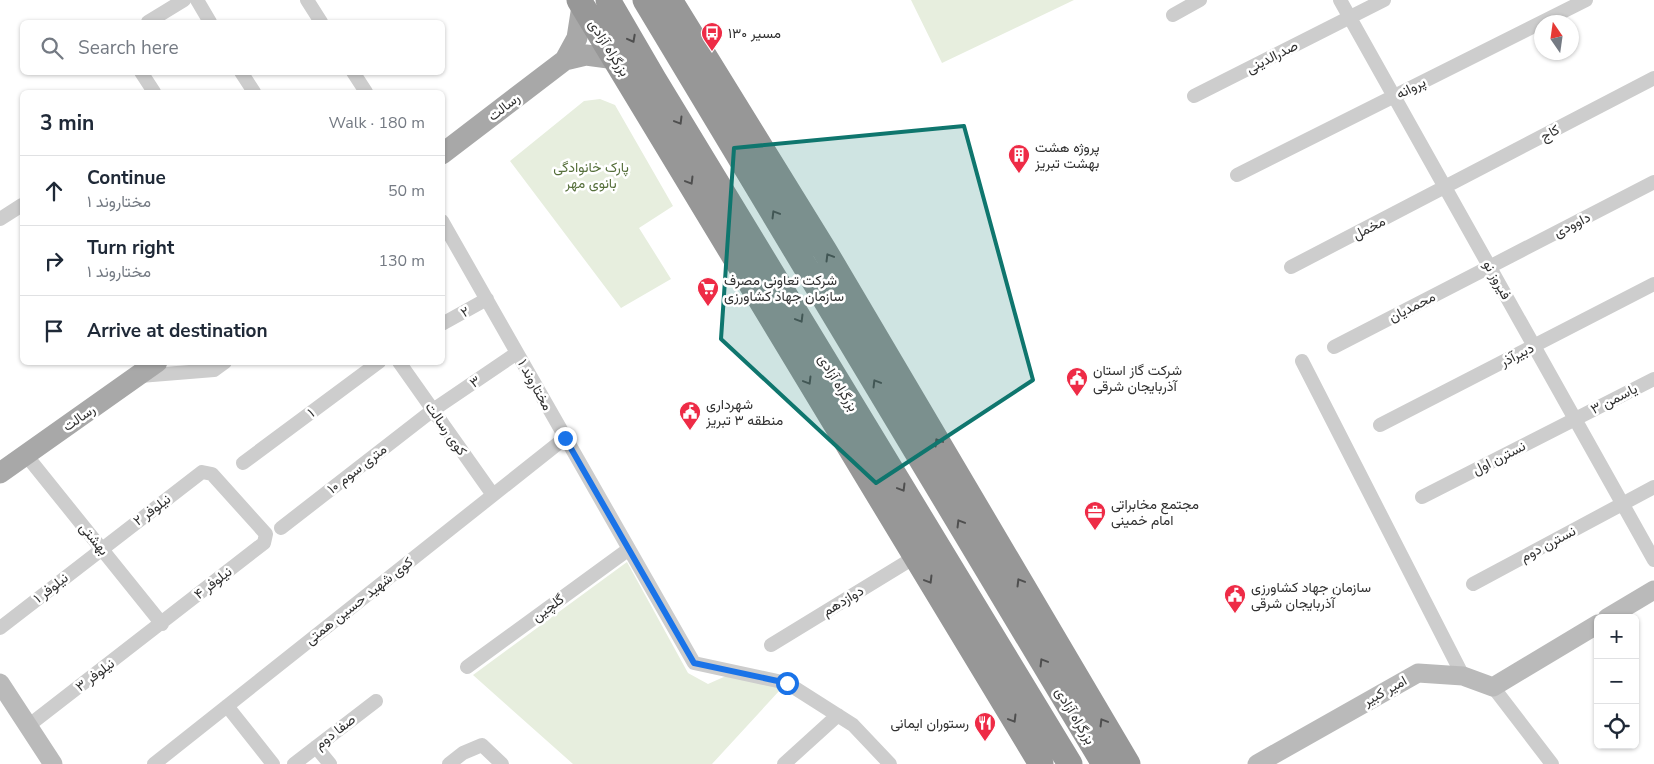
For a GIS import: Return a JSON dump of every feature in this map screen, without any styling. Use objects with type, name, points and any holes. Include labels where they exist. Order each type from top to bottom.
[{"type":"highway","name":"بزرگراه آزادی","points":[[608,0],[659,88],[1070,764]]},
{"type":"highway","name":"بزرگراه آزادی","points":[[645,0],[1104,764]]},
{"type":"highway","name":"بزرگراه آزادی","points":[[580,3],[616,59],[1041,764]]},
{"type":"highway","name":"بزرگراه آزادی","points":[[675,4],[825,251],[1128,764]]},
{"type":"main road","points":[[565,60],[577,38],[580,3]]},
{"type":"main road","points":[[565,60],[586,55],[616,59]]},
{"type":"main road","name":"رسالت","points":[[445,152],[565,60]]},
{"type":"main road","name":"رسالت","points":[[2,468],[26,455],[153,365]]},
{"type":"main road","points":[[1614,614],[1654,590]]},
{"type":"main road","points":[[1493,687],[1594,626]]},
{"type":"main road","name":"امیر کبیر","points":[[1257,764],[1278,758],[1418,673],[1463,676],[1493,687]]},
{"type":"main road","points":[[0,683],[53,764]]},
{"type":"street","points":[[151,20],[184,0]]},
{"type":"street","points":[[196,0],[209,20]]},
{"type":"street","points":[[307,0],[320,20]]},
{"type":"street","points":[[1173,15],[1200,0]]},
{"type":"street","name":"فیروز نو","points":[[1340,0],[1654,560]]},
{"type":"street","name":"صدرالدینی","points":[[1194,96],[1384,0]]},
{"type":"street","name":"پروانه","points":[[1237,176],[1586,0]]},
{"type":"street","points":[[143,75],[153,90]]},
{"type":"street","points":[[243,75],[253,90]]},
{"type":"street","points":[[355,75],[365,90]]},
{"type":"street","name":"کاج","points":[[1446,188],[1654,78]]},
{"type":"street","name":"داوودی","points":[[1490,267],[1654,182]]},
{"type":"street","name":"مخمل","points":[[1291,267],[1446,188]]},
{"type":"street","points":[[0,218],[20,206]]},
{"type":"street","name":"مختاروند ۱","points":[[445,226],[694,663],[787,683],[853,724],[890,764]]},
{"type":"street","name":"محمدیان","points":[[1334,347],[1490,267]]},
{"type":"street","name":"دبیرآذر","points":[[1380,425],[1654,284]]},
{"type":"street","name":"۲","points":[[445,322],[487,299]]},
{"type":"street","name":"۳","points":[[433,410],[517,353]]},
{"type":"street","points":[[1302,361],[1463,676]]},
{"type":"street","points":[[139,376],[214,370],[221,365]]},
{"type":"street","name":"۱","points":[[243,463],[375,365]]},
{"type":"street","name":"کوی رسالت","points":[[401,365],[493,495]]},
{"type":"street","name":"یاسمن ۳","points":[[1575,419],[1654,379]]},
{"type":"street","name":"۱۰ متری سوم","points":[[281,528],[433,410]]},
{"type":"street","name":"نسترن اول","points":[[1422,497],[1575,419]]},
{"type":"street","name":"کوی شهید حسین همتی","points":[[154,764],[565,438]]},
{"type":"street","name":"بهشتی","points":[[26,455],[162,624]]},
{"type":"street","name":"نیلوفر ۲","points":[[102,548],[202,472],[212,474],[266,534],[264,543]]},
{"type":"street","name":"نسترن دوم","points":[[1473,584],[1654,487]]},
{"type":"street","name":"نیلوفر ۴","points":[[162,624],[264,543]]},
{"type":"street","name":"نیلوفر ۱","points":[[0,628],[102,548]]},
{"type":"street","name":"گلچین","points":[[467,667],[629,549]]},
{"type":"street","name":"دوازدهم","points":[[771,645],[915,557]]},
{"type":"street","name":"نیلوفر ۳","points":[[28,726],[162,624]]},
{"type":"street","points":[[1493,687],[1552,764]]},
{"type":"street","name":"صفا دوم","points":[[294,764],[376,701]]},
{"type":"street","points":[[227,706],[273,764]]},
{"type":"street","points":[[784,764],[838,715]]},
{"type":"street","points":[[449,764],[463,753],[482,745],[502,764]]},
{"type":"street","points":[[316,747],[330,764]]},
{"type":"highlighted area","points":[[964,126],[1033,380],[876,483],[721,339],[734,148]]},
{"type":"green space","points":[[911,0],[1074,0],[942,63]]},
{"type":"green space","name":"پارک خانوادگی بانوی مهر","points":[[600,99],[615,105],[673,206],[639,228],[671,279],[621,308],[510,161],[584,101]]},
{"type":"green space","points":[[627,562],[688,673],[708,684],[744,668],[780,690],[712,764],[573,764],[473,675]]},
{"type":"place","name":"مسیر ۱۳۰","points":[[712,52]]},
{"type":"place","name":"پروژه هشت بهشت تبریز","points":[[1019,174]]},
{"type":"place","name":"شرکت تعاونی مصرف سازمان جهاد کشاورزی","points":[[708,307]]},
{"type":"place","name":"شرکت گاز استان آذربایجان شرقی","points":[[1077,397]]},
{"type":"place","name":"شهرداری منطقه ۳ تبریز","points":[[690,431]]},
{"type":"place","name":"مجتمع مخابراتی امام خمینی","points":[[1095,531]]},
{"type":"place","name":"سازمان جهاد کشاورزی آذربایجان شرقی","points":[[1235,614]]},
{"type":"place","name":"رستوران ایمانی","points":[[985,742]]},
{"type":"route","points":[[565,438],[694,663],[787,683]]}]
